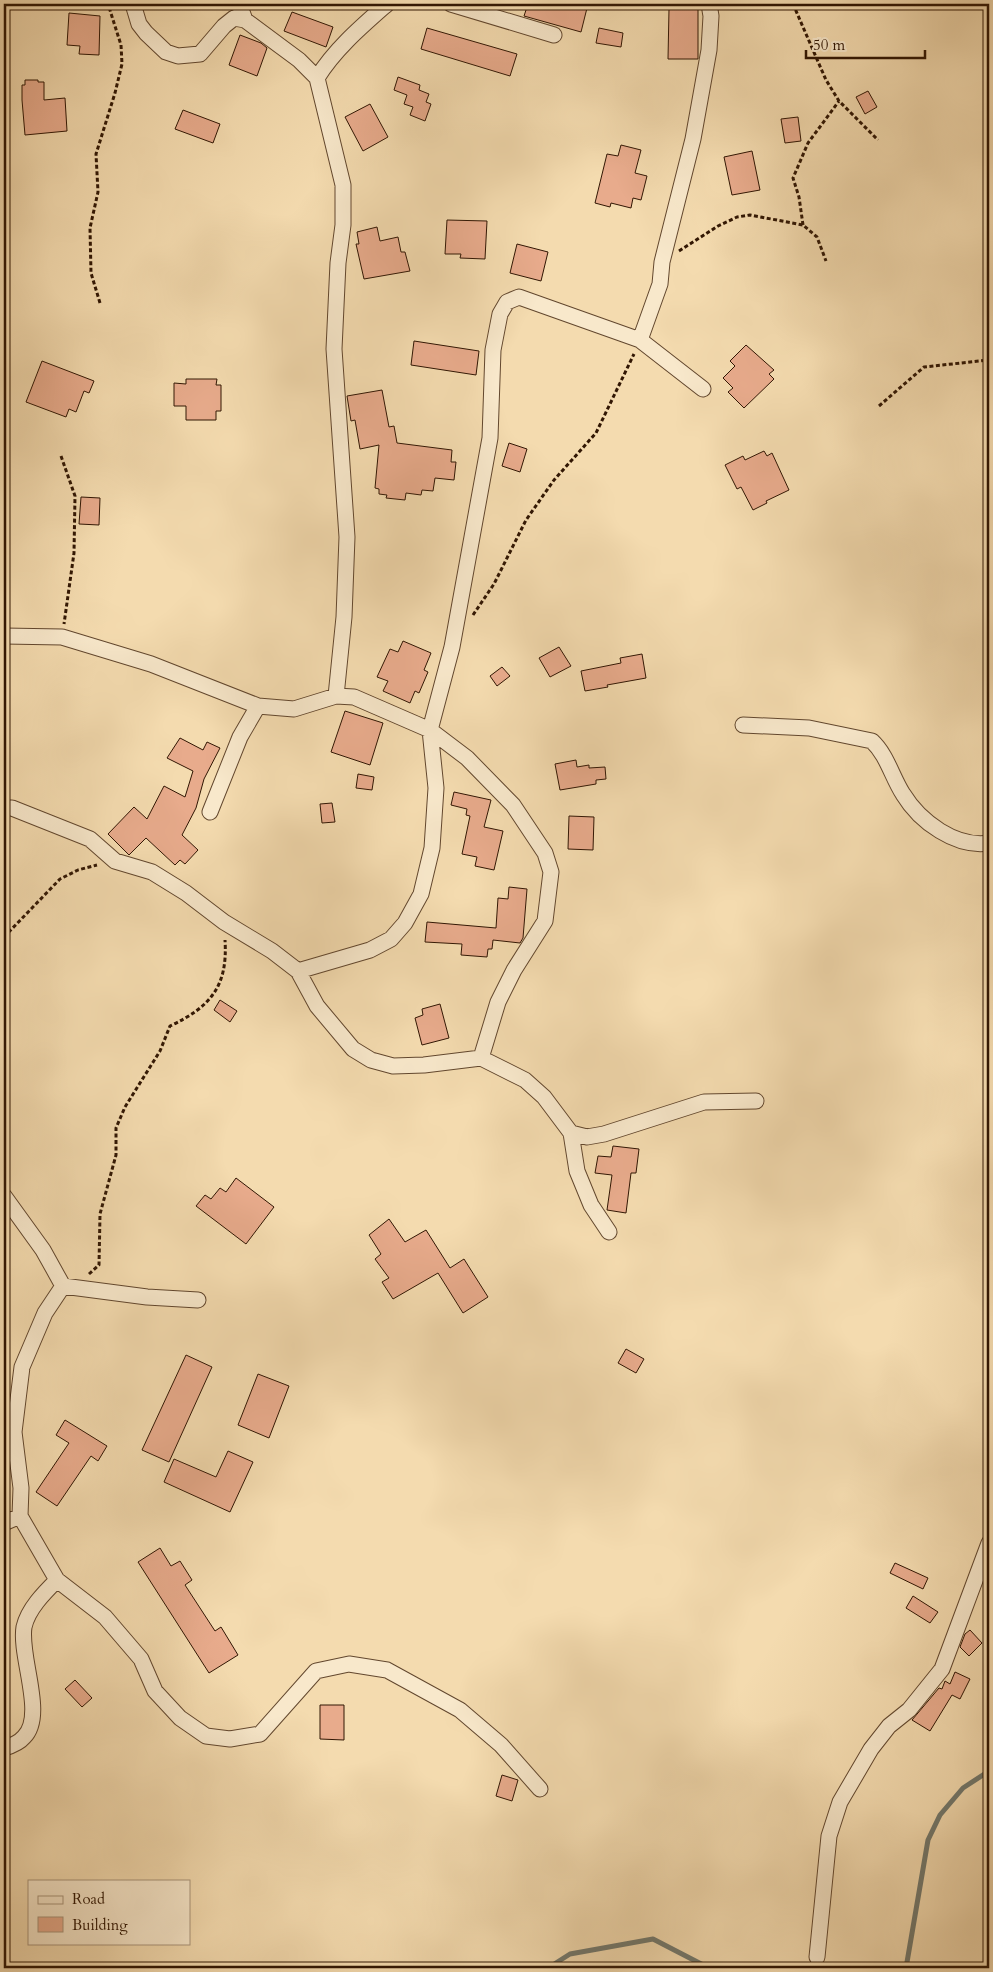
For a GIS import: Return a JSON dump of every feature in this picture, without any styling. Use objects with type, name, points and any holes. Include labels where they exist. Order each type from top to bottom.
[{"type":"street","points":[[133,4],[139,24],[166,52],[178,56],[200,54],[224,26],[234,18],[245,20],[299,60],[317,78],[343,185],[344,225],[338,263],[334,349],[347,537],[344,617],[336,696]]},
{"type":"street","points":[[239,4],[245,20]]},
{"type":"street","points":[[317,78],[326,64],[356,31],[388,4]]},
{"type":"street","points":[[452,4],[554,35]]},
{"type":"street","points":[[640,340],[660,284],[662,262],[693,139],[709,50],[711,16],[709,4]]},
{"type":"street","points":[[298,971],[370,950],[391,939],[405,923],[421,894],[432,848],[436,788],[430,730],[452,647],[490,438],[492,350],[500,314],[507,302],[519,298],[640,340],[703,389]]},
{"type":"street","points":[[4,636],[62,637],[151,664],[258,706],[294,709],[336,696],[354,697],[430,730],[468,758],[513,805],[545,853],[551,872],[545,920],[514,970],[498,1002],[481,1058]]},
{"type":"street","points":[[210,812],[240,737],[258,706]]},
{"type":"street","points":[[743,725],[809,728],[872,741],[879,747],[904,795],[918,812],[943,834],[976,845],[989,843]]},
{"type":"street","points":[[4,808],[12,808],[90,839],[115,861],[152,872],[186,893],[224,922],[272,951],[298,971],[317,1006],[354,1049],[371,1060],[393,1066],[424,1065],[481,1058],[525,1080],[544,1098],[571,1133],[577,1171],[591,1205],[609,1232]]},
{"type":"street","points":[[571,1133],[587,1137],[604,1134],[704,1102],[756,1101]]},
{"type":"street","points":[[4,1196],[43,1250],[63,1286]]},
{"type":"street","points":[[63,1286],[147,1297],[198,1300]]},
{"type":"street","points":[[63,1286],[45,1314],[22,1367],[14,1432],[21,1488],[20,1516],[57,1580],[105,1617],[141,1659],[155,1691],[180,1718],[206,1736],[230,1739],[260,1734],[316,1671],[349,1664],[387,1670],[460,1710],[501,1745],[540,1789]]},
{"type":"street","points":[[4,1523],[20,1516]]},
{"type":"street","points":[[817,1957],[829,1836],[840,1802],[872,1749],[889,1726],[909,1710],[942,1669],[989,1543]]},
{"type":"street","points":[[4,1748],[24,1739],[30,1730],[33,1704],[23,1642],[25,1626],[39,1598],[57,1580]]},
{"type":"path","points":[[100,302],[91,273],[90,228],[98,192],[96,154],[122,64],[121,45],[108,4]]},
{"type":"path","points":[[793,4],[826,80],[839,101],[878,140]]},
{"type":"path","points":[[803,226],[799,197],[793,178],[808,143],[839,101]]},
{"type":"path","points":[[662,262],[718,226],[736,217],[750,215],[803,226],[817,237],[826,261]]},
{"type":"path","points":[[473,616],[494,584],[526,520],[554,480],[596,433],[640,340]]},
{"type":"path","points":[[879,406],[924,366],[989,360]]},
{"type":"path","points":[[62,456],[76,496],[74,552],[62,637]]},
{"type":"path","points":[[4,936],[60,879],[78,870],[115,861]]},
{"type":"path","points":[[63,1286],[85,1277],[99,1265],[100,1214],[116,1155],[116,1128],[125,1107],[160,1052],[170,1026],[190,1016],[214,996],[221,980],[226,951],[224,922]]},
{"type":"building","points":[[528,4],[588,4],[581,32],[524,16]]},
{"type":"building","points":[[669,9],[698,9],[698,59],[668,59]]},
{"type":"building","points":[[292,12],[333,27],[326,47],[284,31]]},
{"type":"building","points":[[69,13],[100,16],[99,55],[79,54],[80,46],[67,45]]},
{"type":"building","points":[[427,28],[517,54],[510,76],[421,49]]},
{"type":"building","points":[[599,28],[623,33],[621,47],[596,43]]},
{"type":"building","points":[[240,35],[261,43],[267,48],[257,76],[229,65]]},
{"type":"building","points":[[398,77],[420,85],[419,90],[429,94],[426,102],[431,104],[425,121],[410,115],[413,107],[404,104],[407,95],[394,90]]},
{"type":"building","points":[[25,80],[44,82],[44,100],[65,98],[67,131],[25,135],[22,85],[25,85]]},
{"type":"building","points":[[868,91],[877,107],[865,114],[856,97]]},
{"type":"building","points":[[370,104],[388,137],[363,151],[345,117]]},
{"type":"building","points":[[183,110],[220,124],[213,143],[175,129]]},
{"type":"building","points":[[798,117],[801,141],[785,143],[781,119]]},
{"type":"building","points":[[621,145],[641,150],[635,173],[647,176],[641,200],[633,198],[631,208],[611,203],[610,207],[595,203],[607,154],[618,156]]},
{"type":"building","points":[[752,151],[760,190],[732,195],[724,157]]},
{"type":"building","points":[[447,220],[487,221],[485,259],[460,258],[461,254],[445,254]]},
{"type":"building","points":[[377,227],[380,241],[398,237],[401,252],[405,252],[410,271],[364,279],[356,244],[359,244],[357,232]]},
{"type":"building","points":[[517,244],[548,252],[541,281],[510,273]]},
{"type":"building","points":[[414,341],[479,351],[476,375],[411,365]]},
{"type":"building","points":[[746,345],[774,370],[769,374],[774,379],[744,408],[728,392],[733,388],[723,378],[735,366],[730,361]]},
{"type":"building","points":[[42,361],[94,381],[89,393],[84,391],[76,412],[69,409],[66,417],[26,402]]},
{"type":"building","points":[[186,379],[217,379],[216,385],[221,385],[221,411],[216,411],[216,420],[186,420],[186,406],[174,406],[174,383],[186,384]]},
{"type":"building","points":[[382,390],[389,427],[394,426],[397,443],[452,450],[451,462],[456,462],[454,480],[435,478],[433,491],[422,490],[421,495],[406,493],[405,500],[386,498],[387,495],[379,494],[379,489],[375,488],[379,445],[360,449],[355,420],[351,421],[347,396]]},
{"type":"building","points":[[509,443],[527,449],[520,472],[502,466]]},
{"type":"building","points":[[764,451],[767,456],[772,453],[789,490],[766,501],[767,503],[753,510],[741,487],[737,489],[725,465],[743,456],[745,460]]},
{"type":"building","points":[[81,497],[100,498],[99,525],[79,524]]},
{"type":"building","points":[[403,641],[431,653],[424,670],[428,672],[419,693],[415,691],[410,703],[383,691],[388,681],[377,677],[390,649],[398,652]]},
{"type":"building","points":[[559,647],[571,666],[550,677],[539,658]]},
{"type":"building","points":[[642,654],[646,678],[585,691],[581,671],[621,663],[620,658]]},
{"type":"building","points":[[502,667],[510,676],[497,686],[490,676]]},
{"type":"building","points":[[345,711],[383,723],[370,765],[331,752]]},
{"type":"building","points":[[180,738],[203,750],[207,742],[220,748],[204,779],[196,808],[182,835],[198,850],[185,864],[180,860],[175,865],[146,838],[129,855],[108,834],[134,807],[147,819],[164,786],[185,797],[193,771],[167,758]]},
{"type":"building","points":[[576,760],[577,767],[589,765],[589,768],[605,767],[606,779],[596,780],[596,784],[560,790],[555,764]]},
{"type":"building","points":[[358,774],[374,777],[372,790],[356,788]]},
{"type":"building","points":[[454,792],[491,800],[484,827],[503,831],[494,870],[475,866],[477,857],[462,854],[470,816],[466,815],[467,809],[451,805]]},
{"type":"building","points":[[332,803],[335,822],[322,823],[320,804]]},
{"type":"building","points":[[569,816],[594,817],[593,850],[568,849]]},
{"type":"building","points":[[509,887],[527,889],[523,938],[520,943],[493,940],[492,949],[488,949],[487,957],[461,955],[462,944],[425,942],[427,922],[496,928],[498,898],[508,899]]},
{"type":"building","points":[[220,1000],[237,1011],[230,1022],[214,1010]]},
{"type":"building","points":[[440,1004],[449,1038],[422,1045],[415,1018],[423,1015],[422,1009]]},
{"type":"building","points":[[613,1146],[639,1149],[636,1173],[631,1173],[626,1213],[607,1210],[612,1175],[595,1173],[598,1156],[611,1157]]},
{"type":"building","points":[[236,1178],[274,1207],[246,1244],[196,1206],[205,1195],[211,1199],[220,1188],[226,1192]]},
{"type":"building","points":[[389,1219],[405,1242],[426,1230],[450,1268],[464,1259],[488,1297],[463,1313],[438,1273],[393,1299],[382,1282],[389,1278],[375,1259],[381,1254],[369,1235]]},
{"type":"building","points":[[626,1349],[644,1359],[636,1373],[618,1363]]},
{"type":"building","points":[[186,1355],[212,1367],[169,1462],[142,1450]]},
{"type":"building","points":[[258,1374],[289,1386],[269,1438],[238,1425]]},
{"type":"building","points":[[65,1420],[107,1446],[98,1461],[91,1456],[57,1506],[36,1492],[69,1443],[56,1435]]},
{"type":"building","points":[[228,1451],[253,1462],[230,1512],[164,1482],[174,1459],[216,1477]]},
{"type":"building","points":[[160,1548],[171,1566],[180,1561],[192,1580],[185,1585],[215,1631],[221,1627],[238,1655],[209,1673],[138,1562]]},
{"type":"building","points":[[895,1563],[928,1578],[923,1589],[890,1573]]},
{"type":"building","points":[[913,1596],[938,1612],[930,1623],[906,1608]]},
{"type":"building","points":[[970,1630],[982,1643],[969,1656],[960,1647],[965,1634]]},
{"type":"building","points":[[955,1672],[970,1679],[960,1699],[952,1695],[930,1731],[912,1720],[939,1688],[942,1689],[945,1681],[950,1684]]},
{"type":"building","points":[[75,1680],[92,1698],[82,1707],[65,1689]]},
{"type":"building","points":[[320,1705],[344,1705],[344,1740],[320,1739]]},
{"type":"building","points":[[502,1775],[518,1780],[512,1801],[496,1796]]},
{"type":"waterway","points":[[906,1968],[928,1840],[940,1815],[963,1788],[989,1771]]},
{"type":"waterway","points":[[548,1968],[570,1954],[653,1939],[709,1968]]}]
